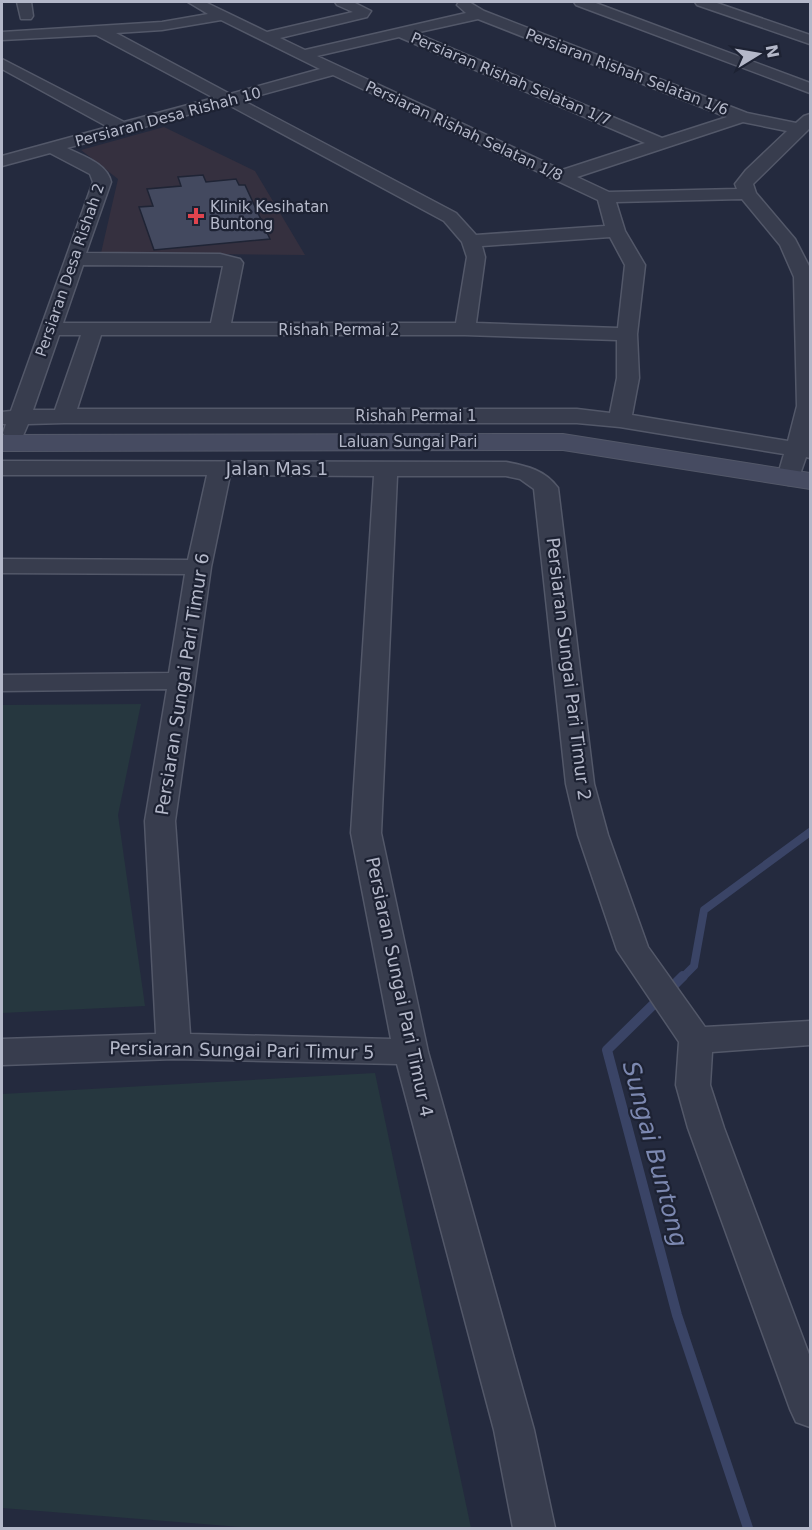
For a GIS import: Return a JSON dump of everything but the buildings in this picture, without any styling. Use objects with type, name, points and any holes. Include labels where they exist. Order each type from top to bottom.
[{"type":"main road","name":"Laluan Sungai Pari","points":[[6,443],[563,442],[800,479]]},
{"type":"street","name":"Persiaran Rishah Selatan 1/8","points":[[195,2],[264,37],[606,197],[747,195]]},
{"type":"street","points":[[264,37],[362,14],[364,11],[342,2]]},
{"type":"street","name":"Persiaran Rishah Selatan 1/6","points":[[461,2],[479,14],[742,117],[805,124]]},
{"type":"street","points":[[581,2],[810,88]]},
{"type":"street","points":[[702,2],[810,40]]},
{"type":"street","name":"Persiaran Rishah Selatan 1/7","points":[[400,32],[479,14]]},
{"type":"street","points":[[2,36],[185,24],[220,16]]},
{"type":"street","points":[[99,30],[450,217],[471,241],[476,257],[465,329]]},
{"type":"street","points":[[302,55],[400,32]]},
{"type":"street","name":"Persiaran Rishah Selatan 1/7","points":[[400,32],[662,144]]},
{"type":"street","points":[[2,63],[124,129]]},
{"type":"street","name":"Persiaran Desa Rishah 10","points":[[2,161],[334,70]]},
{"type":"street","points":[[561,176],[742,117]]},
{"type":"street","points":[[800,479],[808,406],[807,277],[792,247],[747,195],[744,184],[805,124]]},
{"type":"street","name":"Persiaran Desa Rishah 2","points":[[6,443],[10,418],[50,328],[102,182],[96,170],[53,148]]},
{"type":"street","points":[[606,197],[616,231],[635,265],[627,334],[628,378],[620,420]]},
{"type":"street","points":[[471,241],[616,231]]},
{"type":"street","points":[[74,259],[228,261],[233,267],[220,330]]},
{"type":"street","name":"Rishah Permai 2","points":[[50,328],[465,329],[627,334]]},
{"type":"street","points":[[64,416],[93,329]]},
{"type":"street","name":"Rishah Permai 1","points":[[10,418],[64,416],[565,416],[620,420],[804,450]]},
{"type":"street","name":"Jalan Mas 1","points":[[2,468],[506,469],[524,472],[538,478],[546,489]]},
{"type":"street","name":"Persiaran Sungai Pari Timur 6","points":[[174,1046],[160,821],[199,567],[220,468]]},
{"type":"street","name":"Persiaran Sungai Pari Timur 4","points":[[386,469],[366,833],[411,1052],[514,1430],[534,1528]]},
{"type":"street","name":"Persiaran Sungai Pari Timur 2","points":[[546,489],[580,784],[593,835],[633,950],[696,1040]]},
{"type":"street","points":[[2,566],[199,567]]},
{"type":"street","points":[[2,683],[181,681]]},
{"type":"street","points":[[810,1034],[696,1040],[693,1085],[706,1128],[810,1409]]},
{"type":"street","name":"Persiaran Sungai Pari Timur 5","points":[[2,1052],[174,1046],[411,1052]]},
{"type":"shaded area","name":"Klinik Kesihatan Buntong","points":[[164,127],[255,171],[305,255],[101,253],[118,179],[81,150]]},
{"type":"shaded area","points":[[141,704],[118,815],[145,1006],[2,1013],[2,705]]},
{"type":"shaded area","points":[[375,1073],[471,1528],[253,1528],[2,1508],[2,1094]]},
{"type":"waterway","name":"Sungai Buntong","points":[[682,978],[694,966],[704,910],[810,832]]},
{"type":"waterway","name":"Sungai Buntong","points":[[669,990],[683,976]]},
{"type":"waterway","name":"Sungai Buntong","points":[[660,998],[607,1050],[677,1315],[748,1528]]},
{"type":"place","name":"Klinik Kesihatan Buntong","points":[[196,216]]}]
